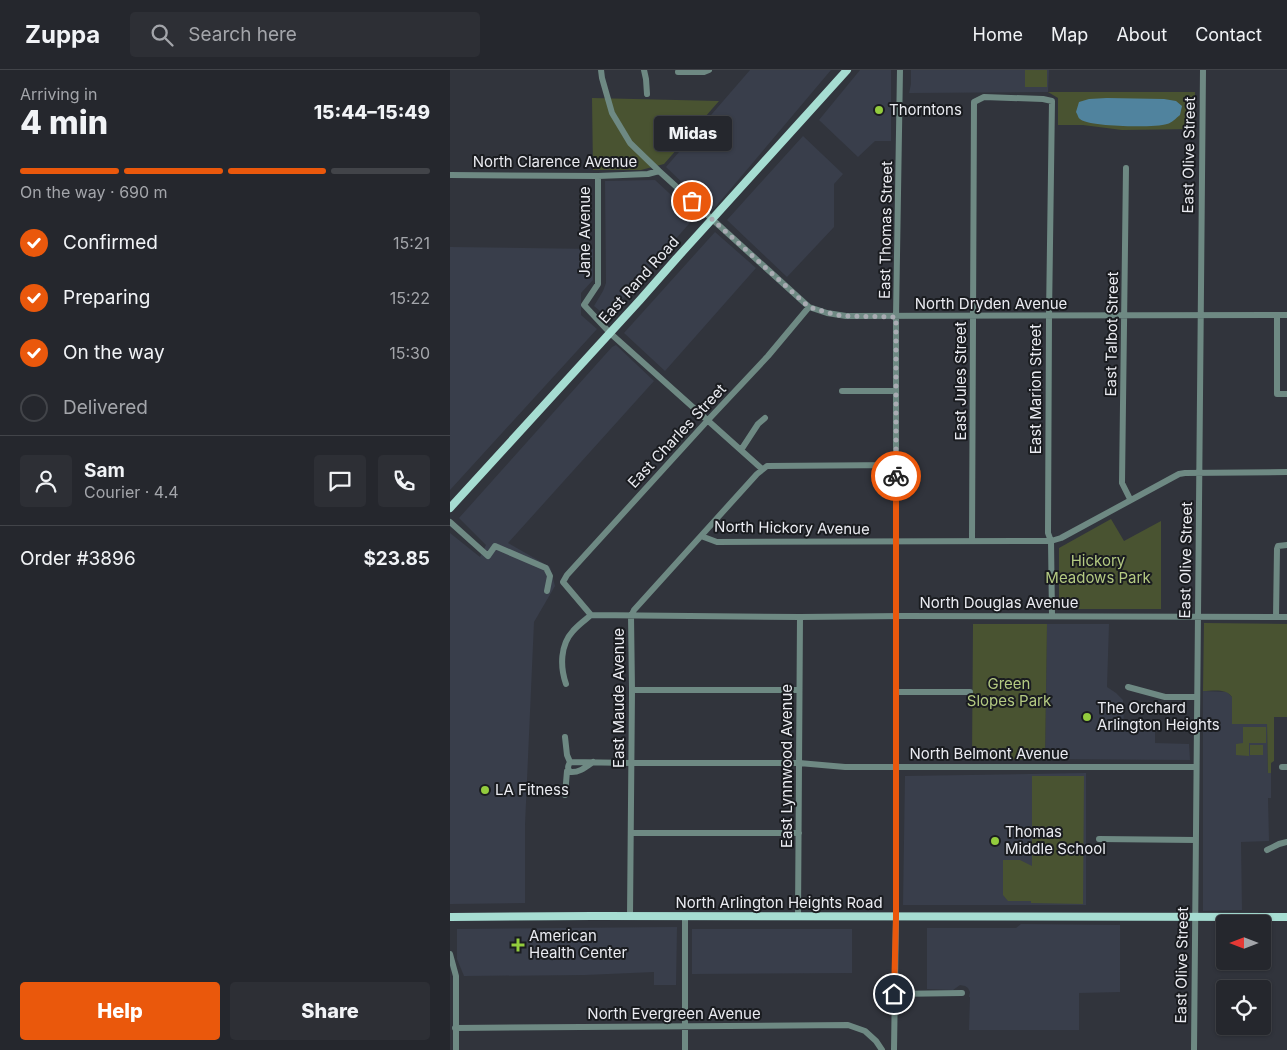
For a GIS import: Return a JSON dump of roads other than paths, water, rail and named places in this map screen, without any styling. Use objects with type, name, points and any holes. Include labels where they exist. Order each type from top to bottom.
[{"type":"main road","name":"East Rand Road","points":[[450,508],[847,70]]},
{"type":"main road","name":"North Arlington Heights Road","points":[[450,917],[1287,917]]},
{"type":"street","name":"North Dryden Avenue","points":[[601,70],[612,113],[630,143],[809,307],[836,315],[896,317],[1287,315]]},
{"type":"street","points":[[644,70],[647,94]]},
{"type":"street","points":[[678,72],[704,72],[709,70]]},
{"type":"street","name":"East Thomas Street","points":[[894,1050],[896,917],[896,317],[900,70]]},
{"type":"street","name":"East Olive Street","points":[[1194,1050],[1203,70]]},
{"type":"street","name":"East Jules Street","points":[[972,541],[974,102],[984,97],[1052,101]]},
{"type":"street","name":"East Marion Street","points":[[1052,101],[1048,533],[1051,541],[1052,616]]},
{"type":"street","name":"East Talbot Street","points":[[1126,168],[1122,483],[1130,500]]},
{"type":"street","name":"North Clarence Avenue","points":[[450,175],[598,176],[648,174],[659,171]]},
{"type":"street","name":"Jane Avenue","points":[[598,176],[598,284],[584,305],[610,333]]},
{"type":"street","name":"East Charles Street","points":[[591,615],[563,582],[567,575],[768,356],[809,307]]},
{"type":"street","points":[[1277,315],[1277,394],[1287,394]]},
{"type":"street","points":[[610,333],[762,469],[767,466],[896,465]]},
{"type":"street","points":[[842,391],[896,391]]},
{"type":"street","points":[[741,450],[758,424],[765,418]]},
{"type":"street","name":"East Maude Avenue","points":[[630,916],[632,833],[631,616],[634,610],[762,469]]},
{"type":"street","name":"North Hickory Avenue","points":[[700,536],[717,542],[1051,541],[1061,538],[1178,474],[1199,472],[1287,472]]},
{"type":"street","points":[[450,522],[488,556],[495,546],[546,568],[550,576],[547,592]]},
{"type":"street","points":[[1276,617],[1277,549],[1278,546],[1287,544]]},
{"type":"street","points":[[566,684],[562,671],[562,661],[566,639],[573,630],[591,615]]},
{"type":"street","name":"North Douglas Avenue","points":[[591,615],[1287,617]]},
{"type":"street","name":"East Lynnwood Avenue","points":[[798,916],[800,617]]},
{"type":"street","points":[[1128,687],[1165,697],[1197,697]]},
{"type":"street","points":[[632,690],[799,690]]},
{"type":"street","points":[[896,692],[970,692]]},
{"type":"street","points":[[565,737],[567,755],[570,762],[565,783],[565,795]]},
{"type":"street","name":"North Belmont Avenue","points":[[570,762],[799,763],[835,767],[1196,767]]},
{"type":"street","points":[[569,770],[570,772],[580,771],[593,762]]},
{"type":"street","points":[[632,833],[799,833]]},
{"type":"street","points":[[1099,839],[1196,840]]},
{"type":"street","points":[[1267,850],[1287,842]]},
{"type":"street","points":[[685,916],[685,1050]]},
{"type":"street","points":[[450,954],[456,976],[456,1050]]},
{"type":"street","points":[[894,994],[962,993]]},
{"type":"street","name":"North Evergreen Avenue","points":[[455,1028],[848,1026],[865,1031],[876,1041],[882,1050]]},
{"type":"water","points":[[1089,99],[1164,99],[1176,101],[1182,106],[1180,115],[1171,123],[1160,125],[1095,124],[1079,118],[1076,112],[1079,102]]},
{"type":"place","name":"Thorntons","points":[[879,110]]},
{"type":"place","name":"Midas","points":[[692,201]]},
{"type":"place","name":"The Orchard Arlington Heights","points":[[1087,717]]},
{"type":"place","name":"LA Fitness","points":[[485,790]]},
{"type":"place","name":"Thomas Middle School","points":[[995,841]]},
{"type":"place","name":"American Health Center","points":[[518,945]]},
{"type":"park label","name":"Hickory Meadows Park","points":[[1098,570]]},
{"type":"park label","name":"Green Slopes Park","points":[[1009,692]]}]
